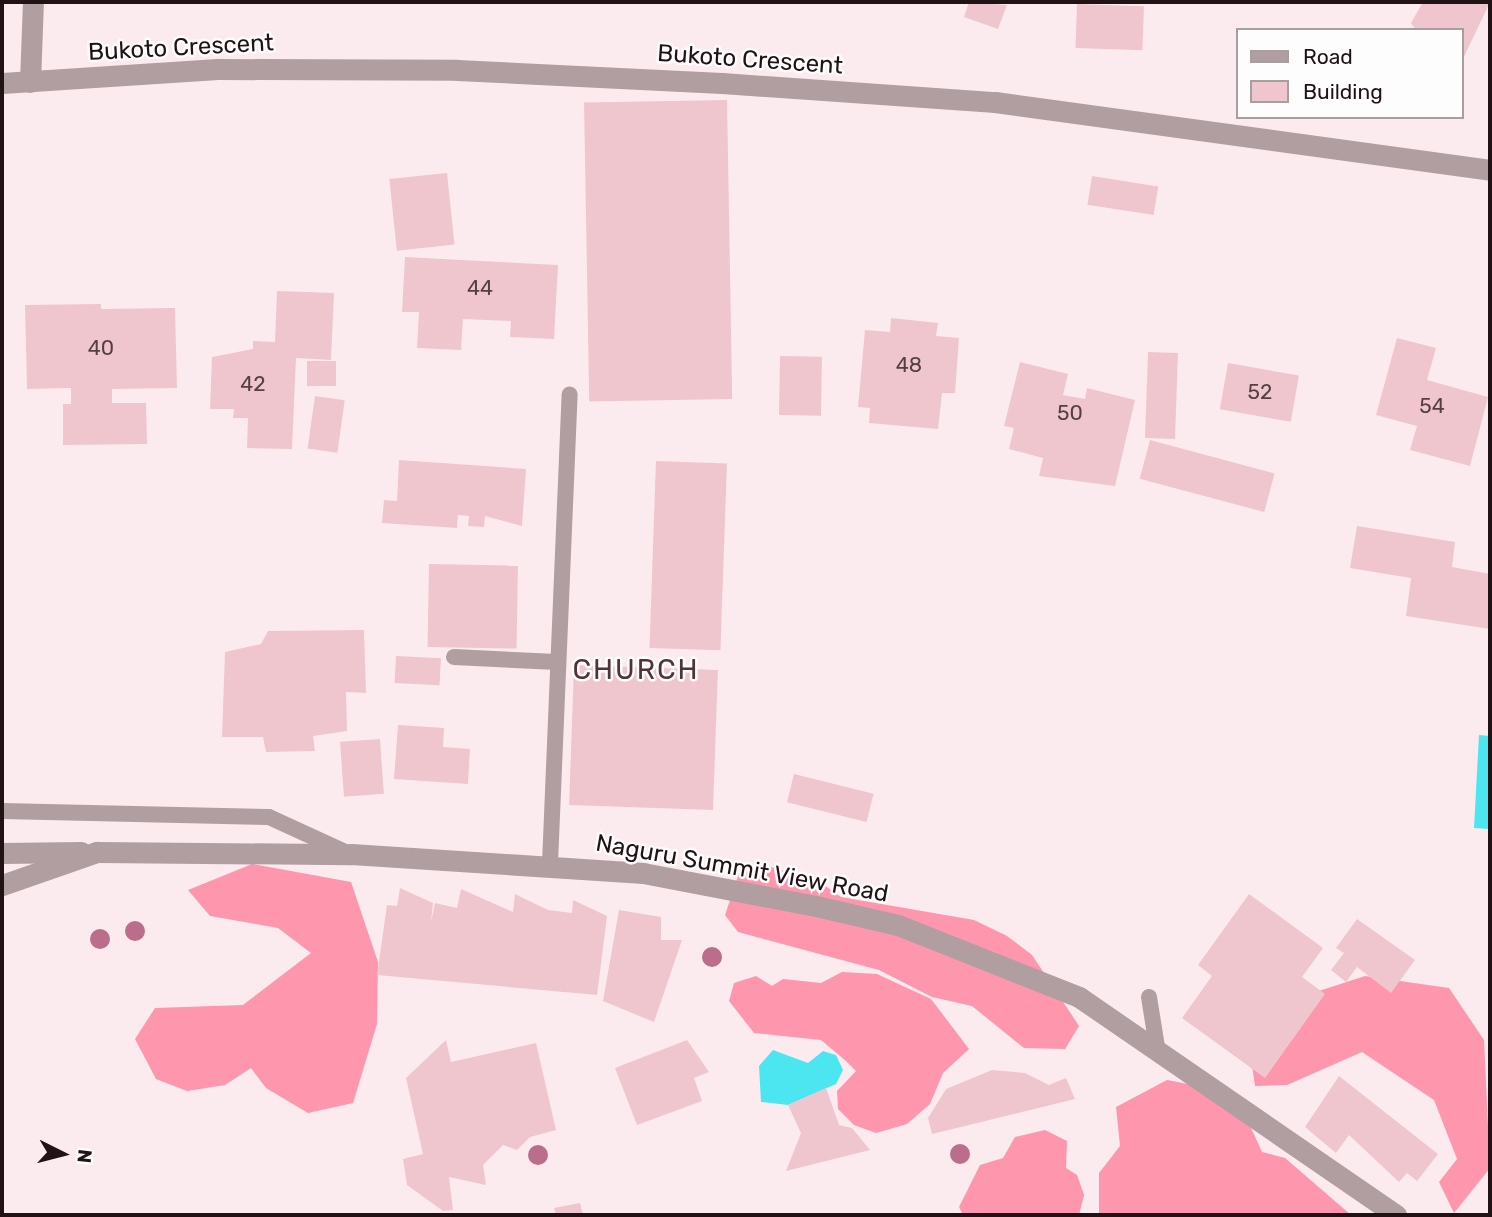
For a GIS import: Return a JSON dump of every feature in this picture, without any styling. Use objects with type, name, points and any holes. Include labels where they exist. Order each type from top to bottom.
[{"type":"street","points":[[30,82],[33,2]]},
{"type":"street","name":"Bukoto Crescent","points":[[2,83],[218,69],[457,69],[722,83],[995,102],[1490,170]]},
{"type":"street","points":[[2,853],[97,852]]},
{"type":"street","name":"Naguru Summit View Road","points":[[2,885],[97,852],[351,854],[550,863],[643,873],[898,925],[1079,997],[1396,1215]]},
{"type":"lane","points":[[550,863],[570,394]]},
{"type":"lane","points":[[454,657],[557,662]]},
{"type":"lane","points":[[2,811],[269,817],[351,854]]},
{"type":"lane","points":[[1149,997],[1158,1053]]},
{"type":"shaded area","points":[[252,864],[351,882],[378,962],[377,1024],[353,1103],[308,1113],[266,1088],[251,1068],[225,1085],[187,1091],[156,1079],[135,1039],[155,1008],[243,1005],[311,953],[278,928],[210,916],[188,890]]},
{"type":"shaded area","points":[[771,867],[820,882],[841,897],[974,920],[1007,936],[1032,955],[1079,1026],[1065,1049],[1024,1048],[972,1006],[932,997],[879,970],[738,932],[725,915],[739,873]]},
{"type":"shaded area","points":[[842,972],[877,974],[931,999],[969,1049],[943,1073],[930,1104],[907,1124],[876,1133],[854,1125],[838,1109],[837,1091],[856,1071],[846,1061],[821,1040],[754,1033],[729,1001],[734,983],[756,976],[772,986],[783,979],[821,983]]},
{"type":"shaded area","points":[[1365,976],[1449,988],[1484,1040],[1490,1168],[1454,1213],[1439,1182],[1457,1159],[1434,1100],[1362,1052],[1287,1085],[1255,1086],[1249,1045],[1282,1003]]},
{"type":"shaded area","points":[[1167,1080],[1235,1093],[1262,1152],[1285,1158],[1351,1215],[1099,1215],[1099,1173],[1120,1146],[1116,1107]]},
{"type":"shaded area","points":[[1045,1130],[1067,1141],[1066,1168],[1077,1175],[1084,1195],[1079,1215],[963,1215],[959,1207],[980,1165],[1003,1158],[1015,1137]]},
{"type":"water","points":[[1479,735],[1490,736],[1490,829],[1474,828]]},
{"type":"water","points":[[773,1050],[808,1063],[823,1051],[836,1055],[843,1070],[836,1084],[788,1105],[761,1102],[759,1066]]},
{"type":"building","points":[[969,2],[1007,5],[998,29],[964,17]]},
{"type":"building","points":[[1423,2],[1490,2],[1464,57],[1464,28],[1415,28],[1411,23]]},
{"type":"building","points":[[1077,4],[1144,6],[1142,50],[1075,48]]},
{"type":"building","points":[[727,100],[732,399],[589,401],[584,102]]},
{"type":"building","points":[[447,173],[455,245],[397,251],[389,179]]},
{"type":"building","points":[[1092,176],[1158,186],[1154,215],[1087,205]]},
{"type":"building","points":[[405,257],[558,265],[554,339],[510,337],[511,321],[463,319],[461,350],[417,348],[419,312],[402,312]]},
{"type":"building","points":[[277,291],[334,293],[331,360],[296,358],[292,449],[247,448],[248,418],[233,418],[234,409],[210,409],[212,357],[253,349],[253,341],[275,342]]},
{"type":"building","points":[[101,304],[101,309],[175,308],[177,388],[112,389],[112,403],[146,403],[147,444],[63,445],[63,404],[71,404],[71,388],[27,389],[25,305]]},
{"type":"building","points":[[891,318],[938,323],[936,336],[959,338],[955,393],[942,393],[938,429],[869,423],[870,408],[858,407],[865,330],[890,332]]},
{"type":"building","points":[[1397,338],[1436,348],[1427,380],[1488,397],[1470,466],[1410,450],[1417,426],[1376,415]]},
{"type":"building","points":[[1148,352],[1178,353],[1175,439],[1145,438]]},
{"type":"building","points":[[780,356],[822,357],[821,416],[779,415]]},
{"type":"building","points":[[307,361],[336,361],[336,386],[307,386]]},
{"type":"building","points":[[1020,362],[1068,374],[1063,395],[1085,399],[1087,388],[1135,400],[1115,486],[1039,476],[1043,458],[1009,449],[1014,428],[1004,426]]},
{"type":"building","points":[[1228,363],[1299,376],[1291,422],[1220,409]]},
{"type":"building","points":[[315,396],[345,400],[337,453],[308,448]]},
{"type":"building","points":[[1150,440],[1275,473],[1264,512],[1140,479]]},
{"type":"building","points":[[399,460],[526,469],[522,526],[485,516],[484,527],[468,526],[469,516],[458,515],[457,528],[382,523],[384,500],[397,501]]},
{"type":"building","points":[[656,461],[727,463],[720,650],[649,648]]},
{"type":"building","points":[[1357,526],[1455,542],[1452,567],[1490,574],[1490,629],[1406,616],[1411,578],[1350,568]]},
{"type":"building","points":[[429,564],[518,566],[517,649],[428,647]]},
{"type":"building","points":[[364,630],[366,693],[346,692],[347,731],[313,736],[315,751],[266,752],[263,737],[222,737],[225,652],[261,644],[268,631]]},
{"type":"building","points":[[396,656],[441,658],[440,685],[395,683]]},
{"type":"building","points":[[574,665],[718,670],[713,810],[569,805]]},
{"type":"building","points":[[398,725],[444,728],[443,747],[470,749],[468,784],[394,779]]},
{"type":"building","points":[[380,739],[384,794],[344,797],[340,742]]},
{"type":"building","points":[[794,774],[874,794],[867,822],[787,802]]},
{"type":"building","points":[[400,888],[433,903],[431,922],[435,903],[457,908],[461,889],[513,912],[515,894],[548,910],[572,913],[573,900],[607,916],[597,995],[377,975],[387,905],[397,906]]},
{"type":"building","points":[[1249,894],[1323,948],[1302,977],[1325,994],[1265,1078],[1182,1018],[1212,976],[1198,965]]},
{"type":"building","points":[[619,910],[661,917],[661,940],[682,940],[654,1022],[603,1001]]},
{"type":"building","points":[[1357,919],[1415,960],[1391,993],[1357,967],[1346,982],[1331,970],[1344,953],[1336,948]]},
{"type":"building","points":[[446,1040],[451,1062],[536,1043],[556,1130],[530,1137],[517,1150],[503,1145],[483,1165],[486,1185],[449,1177],[453,1210],[443,1211],[407,1185],[403,1159],[423,1154],[406,1078]]},
{"type":"building","points":[[687,1040],[709,1072],[694,1078],[702,1101],[637,1125],[615,1068]]},
{"type":"building","points":[[992,1070],[1025,1073],[1049,1085],[1066,1078],[1075,1099],[932,1134],[928,1118],[946,1089]]},
{"type":"building","points":[[1339,1076],[1438,1154],[1417,1181],[1407,1173],[1399,1182],[1349,1135],[1336,1153],[1305,1127]]},
{"type":"building","points":[[826,1088],[839,1125],[852,1128],[870,1150],[786,1171],[801,1133],[788,1105]]},
{"type":"building","points":[[580,1203],[583,1215],[556,1215],[554,1208]]},
{"type":"district","name":"CHURCH","points":[[636,670]]}]
